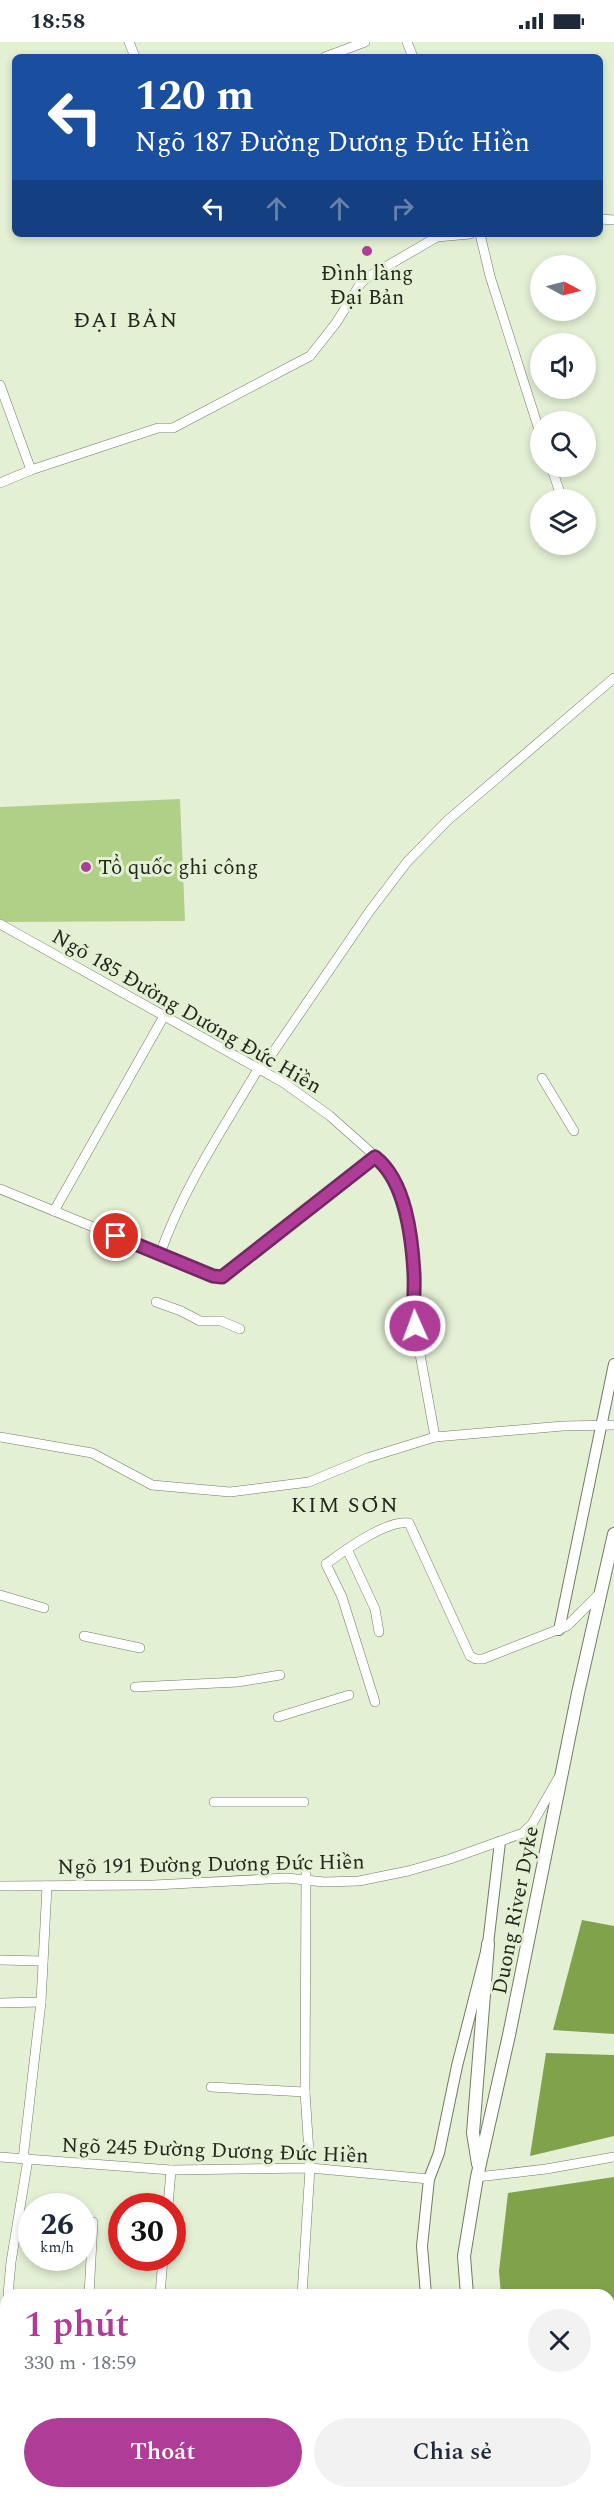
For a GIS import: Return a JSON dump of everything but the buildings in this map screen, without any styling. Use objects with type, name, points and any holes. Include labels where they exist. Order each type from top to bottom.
[{"type":"main road","name":"Duong River Dyke","points":[[467,2289],[464,2256],[478,2173],[614,1534]]},
{"type":"main road","points":[[478,2173],[473,2133],[488,1944]]},
{"type":"street","points":[[333,54],[364,42]]},
{"type":"street","points":[[0,483],[31,470],[158,429],[173,428],[310,356],[336,323],[361,283],[437,237]]},
{"type":"street","points":[[481,237],[490,276],[533,411]]},
{"type":"street","points":[[0,385],[31,470]]},
{"type":"street","points":[[160,1254],[172,1223],[193,1181],[260,1070],[369,912],[407,862],[463,806],[614,678]]},
{"type":"street","name":"Ngõ 185 Đường Dương Đức Hiền","points":[[0,924],[260,1070],[330,1116],[384,1164],[396,1181],[403,1200],[414,1273],[414,1321],[435,1437]]},
{"type":"street","points":[[54,1210],[164,1016]]},
{"type":"street","points":[[542,1077],[574,1131]]},
{"type":"street","points":[[0,1189],[213,1276],[225,1276],[343,1180],[375,1157]]},
{"type":"street","points":[[156,1302],[182,1311],[200,1321],[221,1321],[240,1329]]},
{"type":"street","points":[[560,1630],[614,1364]]},
{"type":"street","points":[[0,1437],[92,1453],[152,1485],[230,1492],[309,1482],[367,1458],[435,1437],[563,1426],[614,1425]]},
{"type":"street","points":[[375,1702],[342,1597],[326,1564],[347,1548],[388,1526],[401,1522],[409,1523],[470,1656],[476,1659],[483,1659],[560,1630],[567,1626],[600,1593]]},
{"type":"street","points":[[347,1548],[375,1609],[379,1632]]},
{"type":"street","points":[[0,1595],[44,1608]]},
{"type":"street","points":[[84,1636],[140,1648]]},
{"type":"street","points":[[135,1687],[238,1682],[280,1675]]},
{"type":"street","points":[[278,1717],[349,1695]]},
{"type":"street","name":"Ngõ 191 Đường Dương Đức Hiền","points":[[0,1886],[154,1885],[287,1878],[359,1881],[379,1877],[429,1865],[519,1835],[529,1827],[562,1772]]},
{"type":"street","points":[[213,1802],[304,1802]]},
{"type":"street","points":[[426,2289],[422,2246],[429,2179],[439,2153],[488,1944],[500,1842]]},
{"type":"street","points":[[302,2289],[310,2168],[305,2092],[306,1878]]},
{"type":"street","points":[[8,2289],[10,2262],[25,2159],[41,2002],[47,1886]]},
{"type":"street","points":[[0,1959],[43,1960]]},
{"type":"street","points":[[0,2002],[41,2002]]},
{"type":"street","points":[[211,2087],[305,2092]]},
{"type":"street","name":"Ngõ 245 Đường Dương Đức Hiền","points":[[0,2157],[171,2169],[310,2168],[429,2179]]},
{"type":"street","points":[[478,2173],[546,2169],[614,2157]]},
{"type":"street","points":[[169,2193],[171,2169]]},
{"type":"street","points":[[89,2289],[90,2271]]},
{"type":"street","points":[[160,2289],[162,2271]]},
{"type":"shaded area","points":[[180,799],[185,921],[6,922],[0,919],[0,807]]},
{"type":"shaded area","points":[[582,1920],[614,1926],[614,2034],[553,2030]]},
{"type":"shaded area","points":[[546,2053],[614,2055],[614,2136],[530,2156]]},
{"type":"shaded area","points":[[614,2177],[614,2289],[500,2289],[499,2271],[508,2193]]},
{"type":"place","name":"Đình làng Đại Bản","points":[[367,251]]},
{"type":"place","name":"Tổ quốc ghi công","points":[[86,867]]},
{"type":"district","name":"ĐẠI BẢN","points":[[126,319]]},
{"type":"district","name":"KIM SƠN","points":[[345,1504]]},
{"type":"route","points":[[116,1236],[218,1278],[222,1277],[375,1157],[384,1164],[396,1181],[403,1200],[414,1273],[415,1326]]}]
